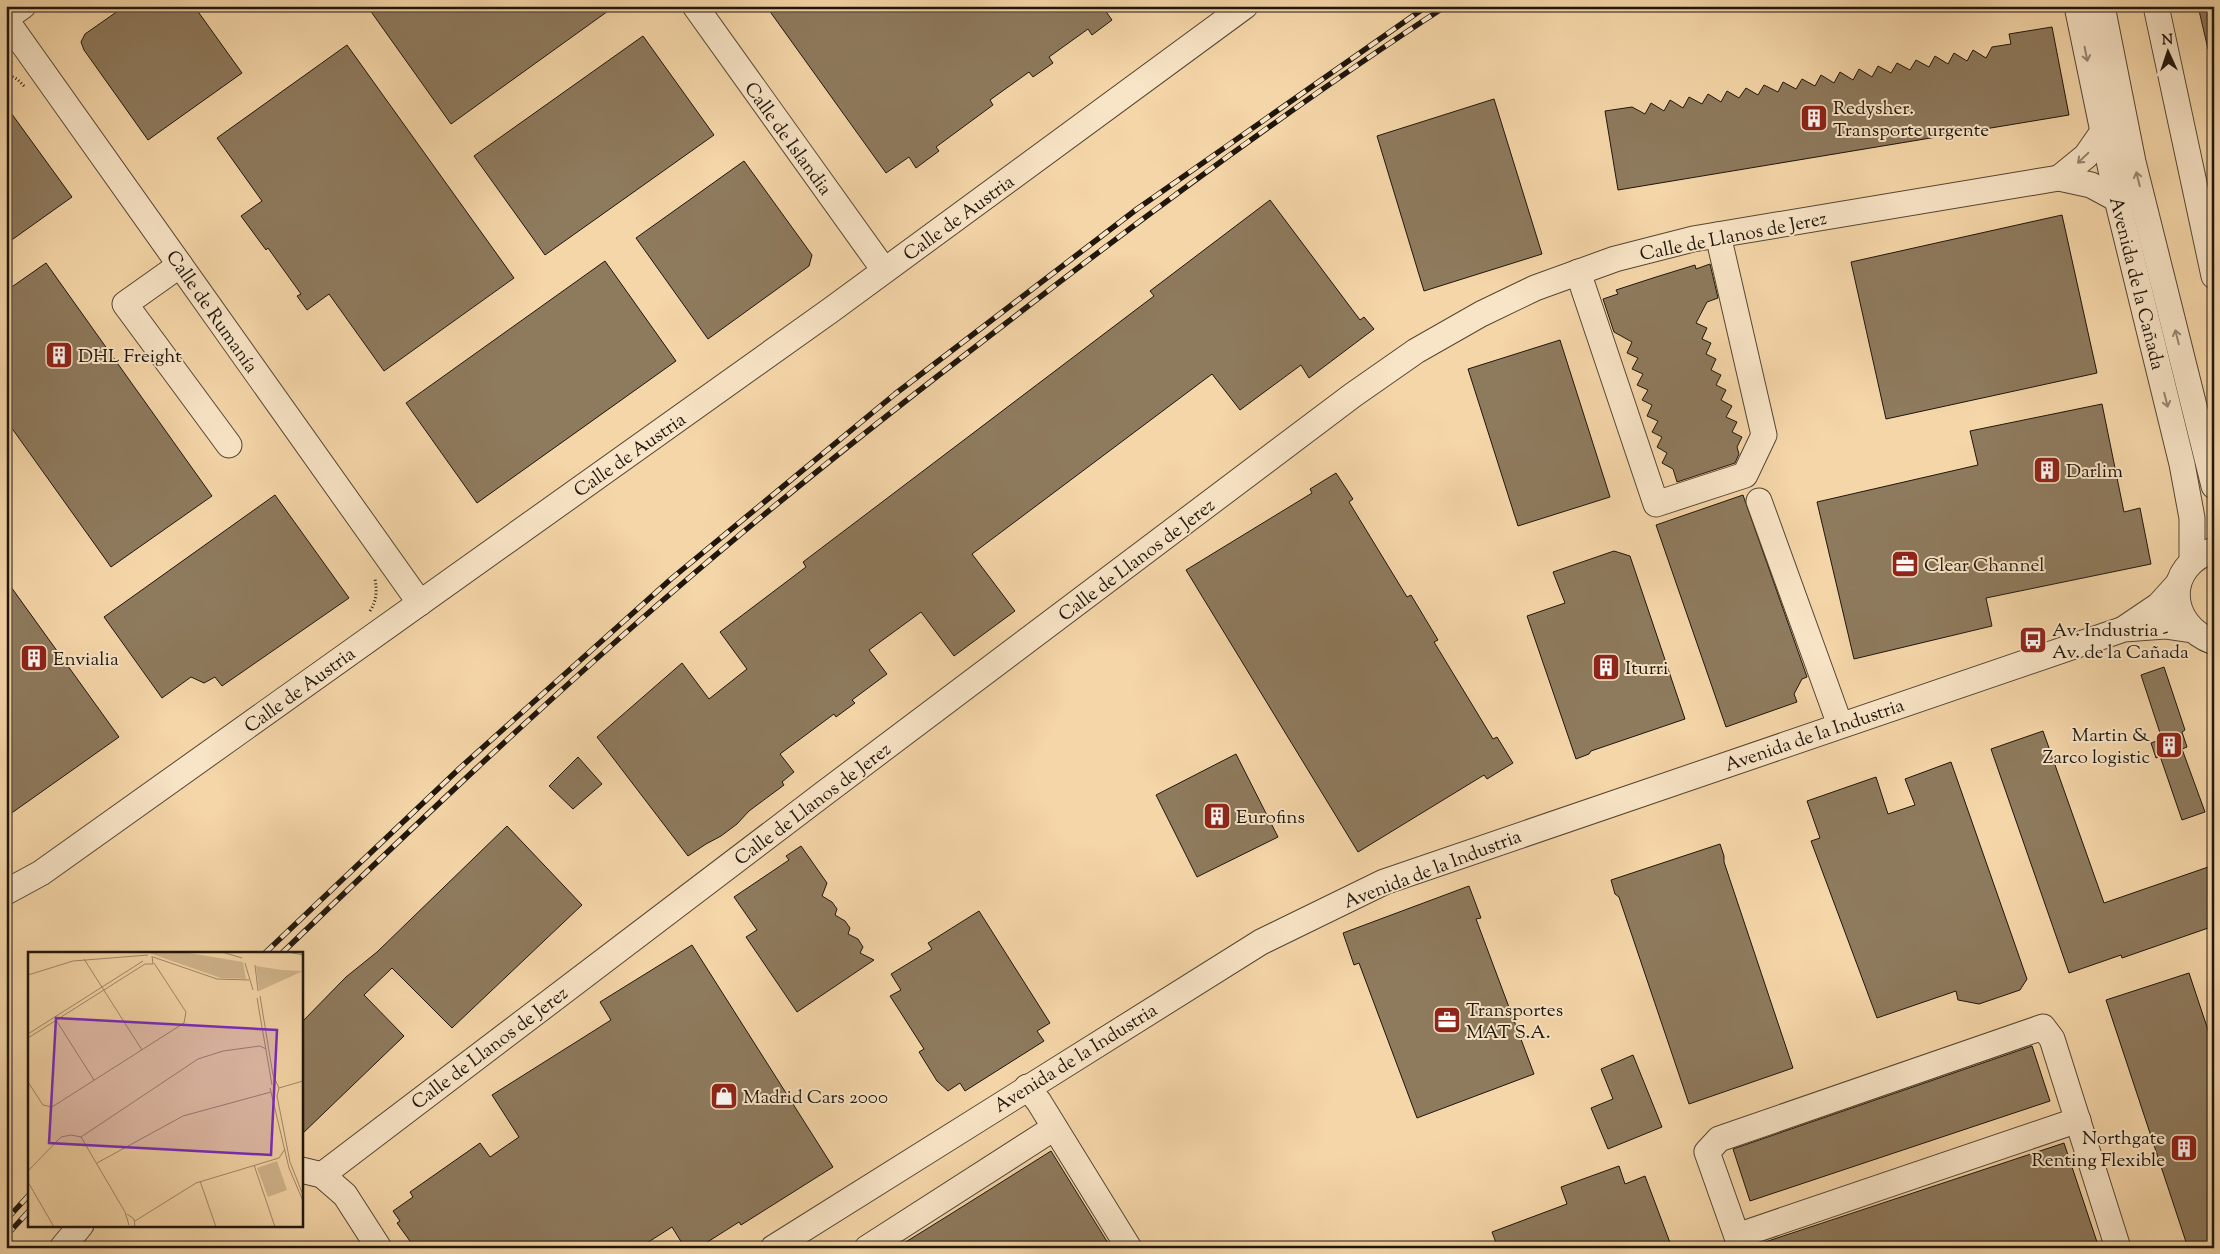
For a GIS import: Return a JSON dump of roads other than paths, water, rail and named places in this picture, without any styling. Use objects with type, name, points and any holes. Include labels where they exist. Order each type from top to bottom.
[{"type":"street","points":[[6,19],[23,6]]},
{"type":"street","name":"Calle de Islandia","points":[[695,6],[884,270]]},
{"type":"street","name":"Calle de Austria","points":[[6,892],[41,873],[823,316],[1246,6]]},
{"type":"street","name":"Avenida de la Cañada","points":[[2077,6],[2117,200],[2182,464],[2192,518],[2203,555]]},
{"type":"street","name":"Avenida de la Cañada","points":[[2102,6],[2134,162],[2214,486]]},
{"type":"street","points":[[2156,6],[2214,276]]},
{"type":"street","name":"Calle de Rumanía","points":[[6,19],[420,603]]},
{"type":"street","name":"Calle de Llanos de Jerez","points":[[2059,178],[2086,156],[2102,133]]},
{"type":"street","name":"Calle de Llanos de Jerez","points":[[311,1172],[837,784],[1353,395],[1448,331],[1535,288],[1641,252],[1693,239],[2059,178],[2091,185],[2117,200]]},
{"type":"street","points":[[1578,272],[1656,504],[1745,474],[1764,435],[1718,235]]},
{"type":"street","points":[[180,265],[126,304],[229,445]]},
{"type":"street","points":[[1759,501],[1840,725]]},
{"type":"street","name":"Avenida de la Industria","points":[[2124,629],[2159,605],[2178,584],[2183,571],[2203,555]]},
{"type":"street","points":[[2178,584],[2177,600],[2182,616],[2205,640]]},
{"type":"street","name":"Avenida de la Industria","points":[[773,1248],[1261,942],[1384,882],[2124,629],[2165,626],[2205,640]]},
{"type":"street","points":[[2078,1120],[1739,1242],[1707,1152],[1719,1139],[2043,1027],[2052,1039],[2078,1120],[2118,1248]]},
{"type":"street","points":[[1027,1087],[1129,1248]]},
{"type":"street","points":[[867,1248],[1054,1128]]},
{"type":"street","points":[[311,1172],[345,1195],[379,1248]]},
{"type":"street","points":[[62,1248],[80,1226]]},
{"type":"railway","points":[[266,952],[461,767],[671,579],[895,394],[1137,209],[1427,6]]},
{"type":"railway","points":[[283,952],[427,814],[575,678],[676,589],[797,487],[963,356],[1167,201],[1277,121],[1446,6]]},
{"type":"railway","points":[[6,1220],[28,1196]]},
{"type":"railway","points":[[6,1236],[28,1212]]},
{"type":"place","name":"Redysher. Transporte urgente","points":[[1814,118]]},
{"type":"place","name":"DHL Freight","points":[[59,355]]},
{"type":"place","name":"Darlim","points":[[2047,470]]},
{"type":"place","name":"Clear Channel","points":[[1905,564]]},
{"type":"place","name":"Av. Industria - Av. de la Cañada","points":[[2033,640]]},
{"type":"place","name":"Envialia","points":[[34,658]]},
{"type":"place","name":"Iturri","points":[[1606,667]]},
{"type":"place","name":"Martin & Zarco logistic","points":[[2169,745]]},
{"type":"place","name":"Eurofins","points":[[1217,816]]},
{"type":"place","name":"Transportes MAT S.A.","points":[[1447,1020]]},
{"type":"place","name":"Madrid Cars 2000","points":[[724,1096]]},
{"type":"place","name":"Northgate Renting Flexible","points":[[2184,1148]]}]
